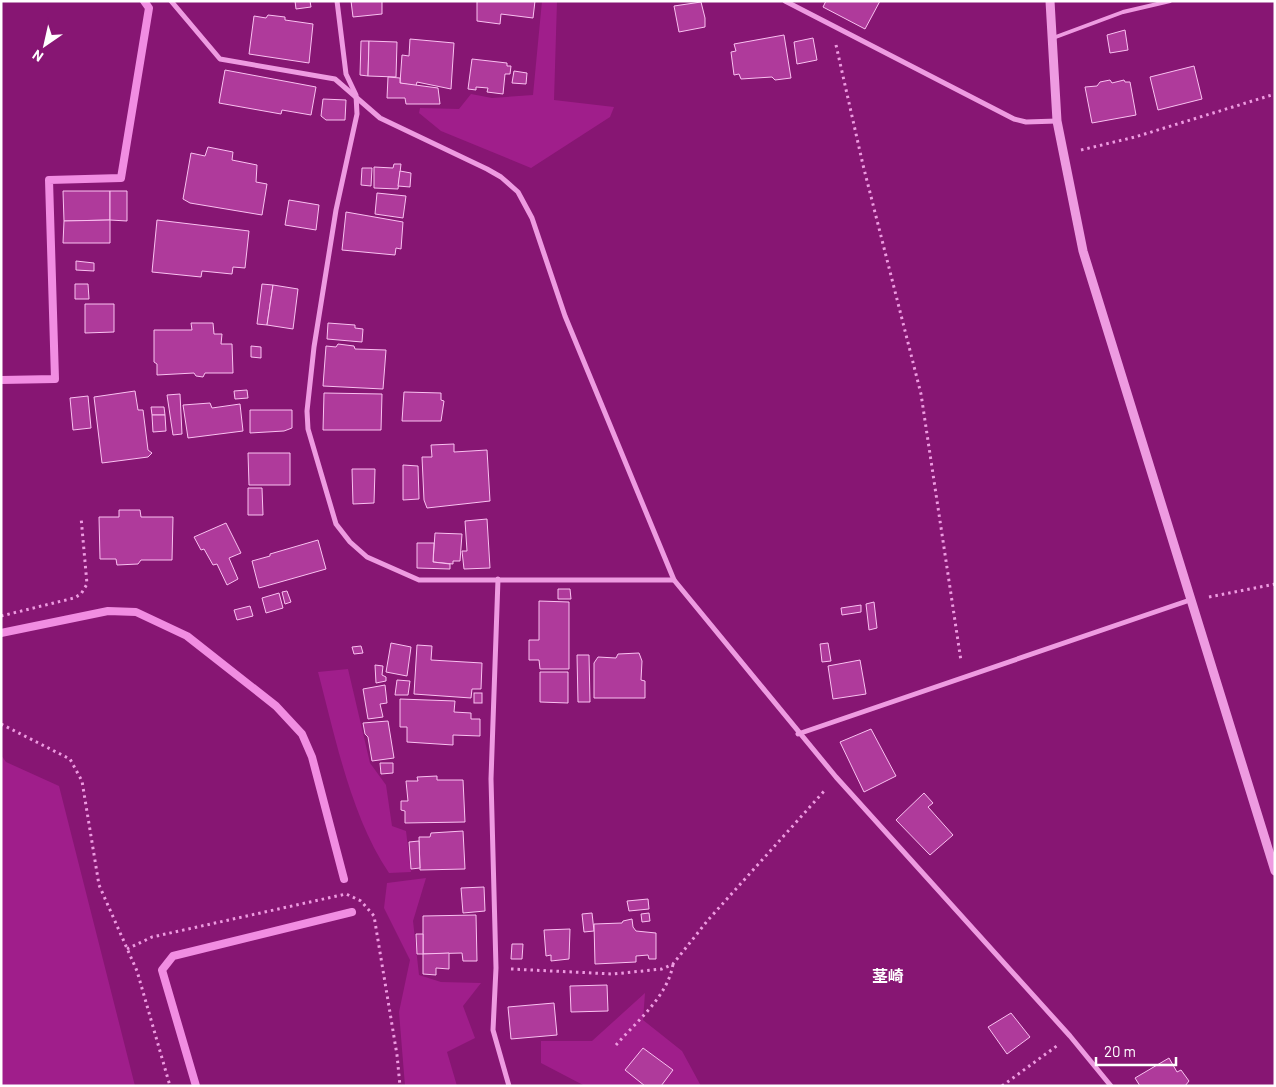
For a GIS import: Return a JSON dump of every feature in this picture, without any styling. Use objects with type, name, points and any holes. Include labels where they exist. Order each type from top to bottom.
[{"type":"street","points":[[171,1],[220,59],[327,77],[342,83],[380,118],[487,169],[518,192],[532,218],[565,316],[674,580],[798,734],[1070,1036],[1111,1086]]},
{"type":"street","points":[[337,1],[346,74],[356,95],[357,114],[332,229],[314,347],[308,411],[308,429],[336,524],[350,542],[367,557],[419,580],[674,580]]},
{"type":"street","points":[[785,1],[1014,119],[1026,122],[1057,121]]},
{"type":"street","points":[[1050,1],[1057,121],[1083,251],[1275,871]]},
{"type":"street","points":[[498,579],[491,779],[496,968],[493,1030],[509,1086]]},
{"type":"street","points":[[798,734],[1190,600]]},
{"type":"lane","points":[[1051,38],[1123,12],[1170,1]]},
{"type":"path","points":[[836,27],[834,37],[861,156],[921,394],[964,678]]},
{"type":"path","points":[[1063,154],[1135,136],[1275,94]]},
{"type":"path","points":[[1,616],[74,598],[81,594],[87,584],[81,517]]},
{"type":"path","points":[[1190,600],[1275,584]]},
{"type":"path","points":[[1,724],[70,759],[82,781],[99,885],[137,972],[170,1086]]},
{"type":"path","points":[[616,1045],[665,989],[672,974],[674,964],[708,920],[836,777]]},
{"type":"path","points":[[127,949],[152,937],[346,894],[361,901],[374,916],[397,1056],[400,1086]]},
{"type":"path","points":[[496,968],[613,974],[662,969],[674,964]]},
{"type":"path","points":[[1002,1086],[1070,1036]]},
{"type":"shaded area","points":[[542,1],[557,1],[554,100],[614,107],[610,117],[531,168],[441,131],[419,113],[420,108],[459,109],[471,94],[492,98],[533,95]]},
{"type":"shaded area","points":[[348,669],[370,763],[386,785],[392,826],[406,831],[411,872],[389,873],[364,827],[354,802],[318,672]]},
{"type":"shaded area","points":[[1,755],[6,762],[59,786],[135,1086],[1,1086]]},
{"type":"shaded area","points":[[426,878],[413,921],[419,975],[441,982],[481,983],[463,1006],[475,1038],[447,1052],[457,1086],[405,1086],[399,1012],[410,960],[384,908],[387,883]]},
{"type":"shaded area","points":[[645,993],[643,1020],[682,1051],[701,1086],[585,1086],[541,1063],[541,1041],[592,1041]]},
{"type":"building","points":[[295,1],[310,1],[311,7],[296,9]]},
{"type":"building","points":[[351,1],[382,1],[382,14],[353,17]]},
{"type":"building","points":[[477,1],[535,1],[533,18],[501,14],[500,24],[477,21]]},
{"type":"building","points":[[826,1],[880,1],[865,29],[823,7]]},
{"type":"building","points":[[701,2],[705,27],[679,32],[674,6]]},
{"type":"building","points":[[268,15],[285,17],[285,20],[313,24],[309,63],[249,54],[254,16],[266,18]]},
{"type":"building","points":[[1125,30],[1128,50],[1110,53],[1107,35]]},
{"type":"building","points":[[784,35],[791,78],[775,80],[772,77],[741,79],[739,74],[734,75],[731,52],[736,51],[734,44]]},
{"type":"building","points":[[813,38],[817,60],[797,64],[794,42]]},
{"type":"building","points":[[410,39],[454,43],[451,89],[417,82],[416,86],[400,83],[402,55],[409,56]]},
{"type":"building","points":[[361,41],[369,41],[368,76],[360,75]]},
{"type":"building","points":[[369,41],[397,42],[396,77],[368,76]]},
{"type":"building","points":[[472,59],[507,63],[507,66],[511,66],[510,74],[505,74],[503,94],[487,92],[488,88],[476,87],[476,90],[468,89]]},
{"type":"building","points":[[1194,66],[1202,99],[1158,110],[1150,77]]},
{"type":"building","points":[[225,70],[316,87],[311,115],[282,110],[281,114],[219,103]]},
{"type":"building","points":[[514,71],[527,73],[526,84],[512,83]]},
{"type":"building","points":[[388,77],[400,78],[400,83],[438,88],[440,104],[406,104],[405,98],[387,98]]},
{"type":"building","points":[[1110,80],[1112,83],[1124,80],[1125,82],[1130,82],[1136,115],[1092,123],[1085,87],[1097,86],[1100,82]]},
{"type":"building","points":[[323,99],[346,100],[345,120],[326,120],[321,116]]},
{"type":"building","points":[[208,147],[233,152],[232,160],[257,165],[256,182],[267,184],[262,215],[190,203],[183,199],[191,153],[205,156]]},
{"type":"building","points":[[394,164],[401,164],[398,189],[374,188],[374,167],[393,168]]},
{"type":"building","points":[[362,168],[372,168],[371,186],[361,185]]},
{"type":"building","points":[[400,171],[411,173],[410,187],[398,186]]},
{"type":"building","points":[[63,191],[110,191],[110,220],[64,221]]},
{"type":"building","points":[[110,191],[127,191],[127,221],[110,220]]},
{"type":"building","points":[[377,193],[406,196],[403,218],[375,214]]},
{"type":"building","points":[[289,200],[319,205],[316,230],[285,225]]},
{"type":"building","points":[[346,212],[403,222],[401,249],[396,248],[395,255],[342,250]]},
{"type":"building","points":[[110,220],[110,243],[63,243],[64,221]]},
{"type":"building","points":[[157,220],[249,231],[245,268],[233,267],[232,274],[202,271],[201,277],[152,272]]},
{"type":"building","points":[[76,261],[94,263],[94,271],[76,270]]},
{"type":"building","points":[[75,284],[88,284],[89,299],[75,299]]},
{"type":"building","points":[[262,284],[273,285],[267,325],[257,324]]},
{"type":"building","points":[[273,285],[298,289],[293,329],[267,325]]},
{"type":"building","points":[[85,304],[114,304],[114,332],[85,333]]},
{"type":"building","points":[[191,323],[213,323],[214,334],[222,334],[221,344],[232,344],[233,373],[205,373],[203,377],[196,376],[194,373],[157,375],[157,364],[154,362],[154,330],[192,330]]},
{"type":"building","points":[[328,323],[355,325],[355,328],[363,329],[362,342],[327,339]]},
{"type":"building","points":[[338,344],[354,346],[355,349],[386,350],[383,389],[323,386],[326,346],[336,347]]},
{"type":"building","points":[[251,346],[261,347],[261,358],[251,357]]},
{"type":"building","points":[[247,390],[248,398],[235,399],[234,391]]},
{"type":"building","points":[[135,391],[138,410],[143,410],[148,450],[152,453],[148,457],[102,463],[94,397]]},
{"type":"building","points":[[404,392],[441,393],[441,400],[444,401],[441,421],[402,421]]},
{"type":"building","points":[[324,393],[382,394],[381,430],[323,430]]},
{"type":"building","points":[[180,394],[182,434],[173,435],[167,395]]},
{"type":"building","points":[[88,396],[91,428],[73,430],[70,398]]},
{"type":"building","points":[[210,403],[212,408],[240,404],[243,431],[188,438],[183,405]]},
{"type":"building","points":[[151,407],[164,407],[165,415],[152,415]]},
{"type":"building","points":[[250,410],[292,410],[292,428],[284,431],[250,433]]},
{"type":"building","points":[[152,415],[165,415],[166,431],[153,432]]},
{"type":"building","points":[[454,444],[454,452],[487,450],[490,501],[427,508],[424,500],[422,457],[432,457],[431,445]]},
{"type":"building","points":[[248,453],[290,453],[290,485],[249,485]]},
{"type":"building","points":[[403,465],[418,466],[419,499],[403,500]]},
{"type":"building","points":[[352,469],[375,469],[374,503],[353,504]]},
{"type":"building","points":[[248,488],[262,488],[263,515],[248,515]]},
{"type":"building","points":[[119,510],[140,510],[141,517],[173,517],[172,560],[141,560],[138,564],[117,565],[116,559],[100,559],[99,517],[119,517]]},
{"type":"building","points":[[487,519],[490,568],[464,569],[462,551],[467,551],[465,521]]},
{"type":"building","points":[[226,523],[241,553],[229,558],[238,579],[227,585],[217,564],[213,565],[204,549],[201,550],[194,537]]},
{"type":"building","points":[[435,533],[462,534],[460,561],[453,561],[453,564],[433,562]]},
{"type":"building","points":[[318,540],[326,569],[259,588],[252,561]]},
{"type":"building","points":[[417,543],[434,543],[433,562],[450,564],[450,569],[417,568]]},
{"type":"building","points":[[558,589],[570,589],[571,599],[558,599]]},
{"type":"building","points":[[287,591],[291,602],[285,604],[282,592]]},
{"type":"building","points":[[279,593],[283,608],[266,613],[262,598]]},
{"type":"building","points":[[539,601],[569,602],[569,669],[540,669],[539,660],[529,660],[529,640],[539,640]]},
{"type":"building","points":[[874,602],[877,628],[869,630],[866,604]]},
{"type":"building","points":[[861,605],[861,612],[842,615],[841,608]]},
{"type":"building","points":[[250,606],[253,616],[237,620],[234,610]]},
{"type":"building","points":[[391,643],[411,647],[407,676],[386,672]]},
{"type":"building","points":[[828,643],[831,661],[822,662],[820,644]]},
{"type":"building","points":[[417,645],[432,646],[431,660],[482,663],[481,689],[472,689],[471,698],[414,694]]},
{"type":"building","points":[[361,646],[363,653],[354,654],[352,647]]},
{"type":"building","points":[[639,653],[642,661],[641,680],[645,681],[645,698],[594,698],[594,663],[598,657],[616,658],[618,654]]},
{"type":"building","points":[[577,655],[589,655],[590,702],[578,702]]},
{"type":"building","points":[[860,660],[866,694],[833,699],[828,666]]},
{"type":"building","points":[[375,665],[383,666],[382,675],[386,677],[386,681],[376,683]]},
{"type":"building","points":[[540,672],[568,672],[568,703],[540,702]]},
{"type":"building","points":[[397,680],[410,681],[408,695],[395,695]]},
{"type":"building","points":[[385,685],[387,703],[380,704],[383,717],[368,719],[363,689]]},
{"type":"building","points":[[474,693],[482,693],[482,703],[474,703]]},
{"type":"building","points":[[400,699],[455,701],[454,712],[471,713],[471,719],[480,719],[480,736],[453,735],[453,745],[407,742],[407,727],[400,727]]},
{"type":"building","points":[[388,721],[394,758],[372,761],[368,737],[365,734],[363,723]]},
{"type":"building","points":[[871,729],[896,776],[864,792],[840,742]]},
{"type":"building","points":[[380,763],[393,763],[393,773],[381,774]]},
{"type":"building","points":[[437,776],[437,780],[463,780],[465,822],[405,823],[405,811],[401,810],[401,801],[408,801],[406,781],[418,781],[417,777]]},
{"type":"building","points":[[924,793],[933,803],[928,807],[953,835],[930,855],[896,820]]},
{"type":"building","points":[[463,831],[465,869],[420,870],[419,837],[430,837],[431,833]]},
{"type":"building","points":[[419,841],[420,868],[411,869],[409,842]]},
{"type":"building","points":[[484,887],[485,911],[463,913],[461,888]]},
{"type":"building","points":[[648,899],[649,909],[629,911],[627,901]]},
{"type":"building","points":[[592,913],[594,931],[584,932],[582,914]]},
{"type":"building","points":[[649,913],[650,921],[642,922],[641,914]]},
{"type":"building","points":[[476,915],[477,961],[463,961],[462,953],[423,954],[423,916]]},
{"type":"building","points":[[632,919],[633,927],[636,931],[656,933],[656,959],[649,959],[648,955],[636,956],[636,962],[595,964],[594,924],[622,923]]},
{"type":"building","points":[[570,929],[569,959],[551,961],[551,955],[546,956],[544,930]]},
{"type":"building","points":[[416,934],[423,934],[423,954],[417,954]]},
{"type":"building","points":[[512,944],[523,944],[522,959],[511,959]]},
{"type":"building","points":[[449,953],[449,969],[436,968],[436,975],[423,974],[423,954]]},
{"type":"building","points":[[607,985],[608,1011],[571,1012],[570,986]]},
{"type":"building","points":[[554,1003],[557,1035],[511,1039],[508,1007]]},
{"type":"building","points":[[1011,1013],[1030,1037],[1007,1054],[988,1027]]},
{"type":"building","points":[[643,1048],[673,1070],[661,1086],[645,1086],[625,1070]]},
{"type":"building","points":[[1169,1058],[1177,1072],[1181,1070],[1189,1081],[1185,1086],[1140,1086],[1135,1078]]},
{"type":"waterway","points":[[1,380],[55,379],[49,180],[121,178],[149,8],[144,1]]},
{"type":"waterway","points":[[1,633],[108,611],[136,612],[187,636],[276,706],[302,734],[312,757],[344,879]]},
{"type":"waterway","points":[[196,1086],[162,970],[173,956],[352,912]]},
{"type":"district","name":"茎崎","points":[[888,975]]}]
